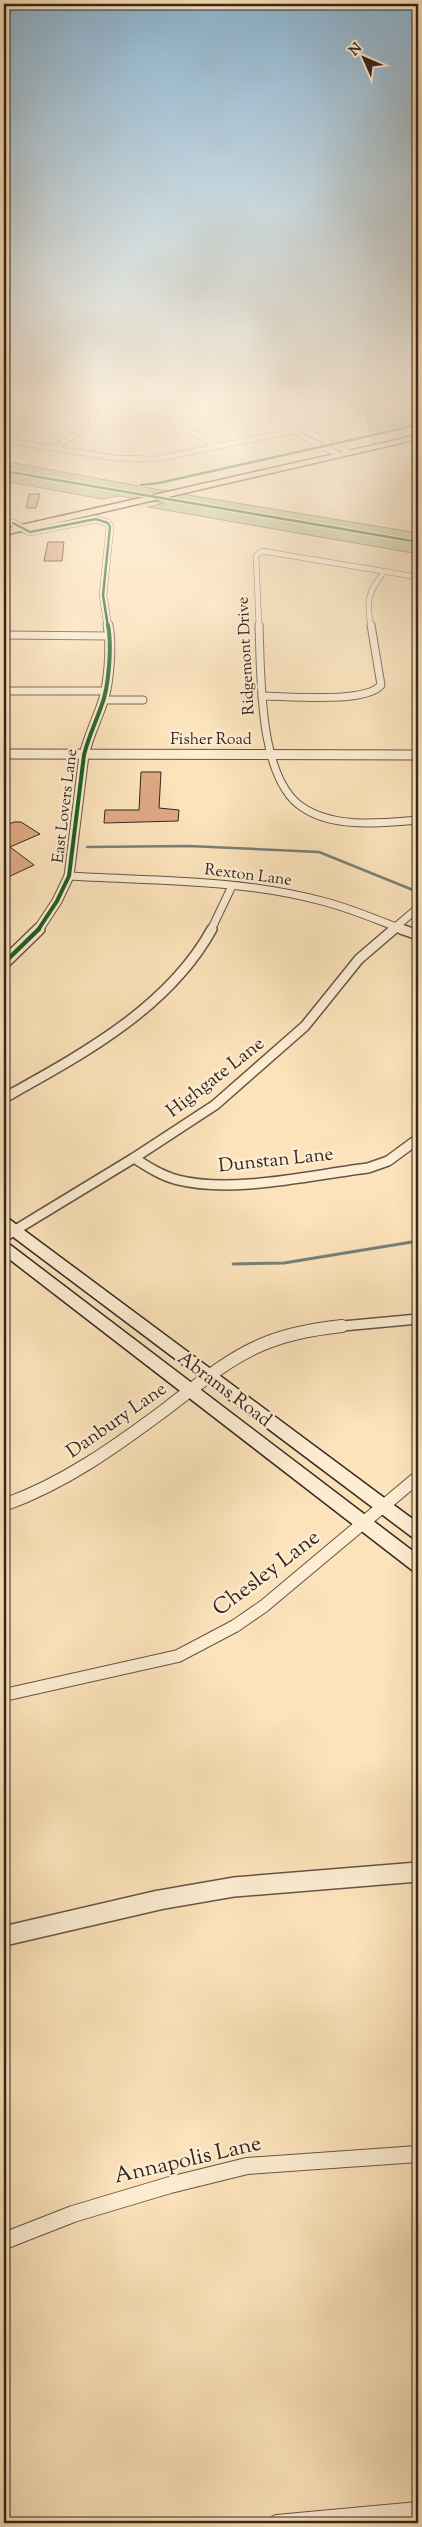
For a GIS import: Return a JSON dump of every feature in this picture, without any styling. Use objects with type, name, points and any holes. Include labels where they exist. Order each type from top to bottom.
[{"type":"main road","points":[[8,524],[70,512]]},
{"type":"main road","points":[[4,532],[81,512]]},
{"type":"main road","name":"Abrams Road","points":[[7,1230],[209,1376],[418,1532]]},
{"type":"main road","name":"Abrams Road","points":[[4,1248],[418,1565]]},
{"type":"street","name":"East Lovers Lane","points":[[4,963],[36,934],[47,920],[62,894],[69,876],[84,755],[88,737],[104,695],[110,636],[103,595],[110,527],[108,523],[96,519],[39,532],[8,524]]},
{"type":"street","name":"Ridgemont Drive","points":[[385,571],[270,551],[257,553],[264,728],[285,789],[292,799],[310,812],[340,821],[360,823],[418,820]]},
{"type":"street","points":[[262,696],[369,694],[378,690],[381,685],[380,676],[367,605],[373,585],[385,571],[418,577]]},
{"type":"street","points":[[4,635],[110,636]]},
{"type":"street","points":[[4,691],[104,695],[143,700]]},
{"type":"street","name":"Fisher Road","points":[[4,754],[418,755]]},
{"type":"street","name":"Rexton Lane","points":[[69,876],[232,886],[315,899],[418,934]]},
{"type":"street","points":[[4,1098],[102,1041],[128,1022],[164,989],[188,965],[205,941],[232,886]]},
{"type":"street","name":"Highgate Lane","points":[[7,1230],[134,1158],[215,1105],[246,1080],[315,1016],[359,958],[418,908]]},
{"type":"street","name":"Dunstan Lane","points":[[134,1158],[157,1172],[177,1180],[206,1185],[229,1186],[368,1168],[388,1161],[418,1139]]},
{"type":"street","name":"Danbury Lane","points":[[4,1504],[27,1496],[85,1467],[209,1376],[259,1346],[286,1336],[418,1319]]},
{"type":"street","name":"Chesley Lane","points":[[4,1695],[178,1656],[235,1626],[264,1606],[418,1477]]},
{"type":"street","points":[[4,1936],[159,1900],[234,1887],[418,1872]]},
{"type":"street","name":"Annapolis Lane","points":[[4,2241],[73,2214],[170,2185],[247,2166],[418,2154]]},
{"type":"street","points":[[277,2523],[418,2510]]},
{"type":"green space","points":[[176,512],[290,512],[418,533],[418,554]]},
{"type":"building","points":[[48,542],[64,542],[62,561],[44,561]]},
{"type":"building","points":[[141,772],[161,772],[159,808],[179,810],[178,821],[104,823],[105,810],[139,810]]},
{"type":"building","points":[[14,822],[21,822],[40,834],[10,847],[34,865],[4,879],[4,826]]},
{"type":"waterway","points":[[87,847],[188,846],[319,852],[418,892]]},
{"type":"waterway","points":[[233,1264],[284,1263],[418,1241]]},
{"type":"cycle path","points":[[243,512],[418,542]]},
{"type":"cycle path","points":[[4,963],[34,935],[50,913],[69,876],[84,755],[88,737],[102,706],[110,636],[103,595],[110,527],[108,523],[96,519],[39,532],[30,532],[13,523]]}]
